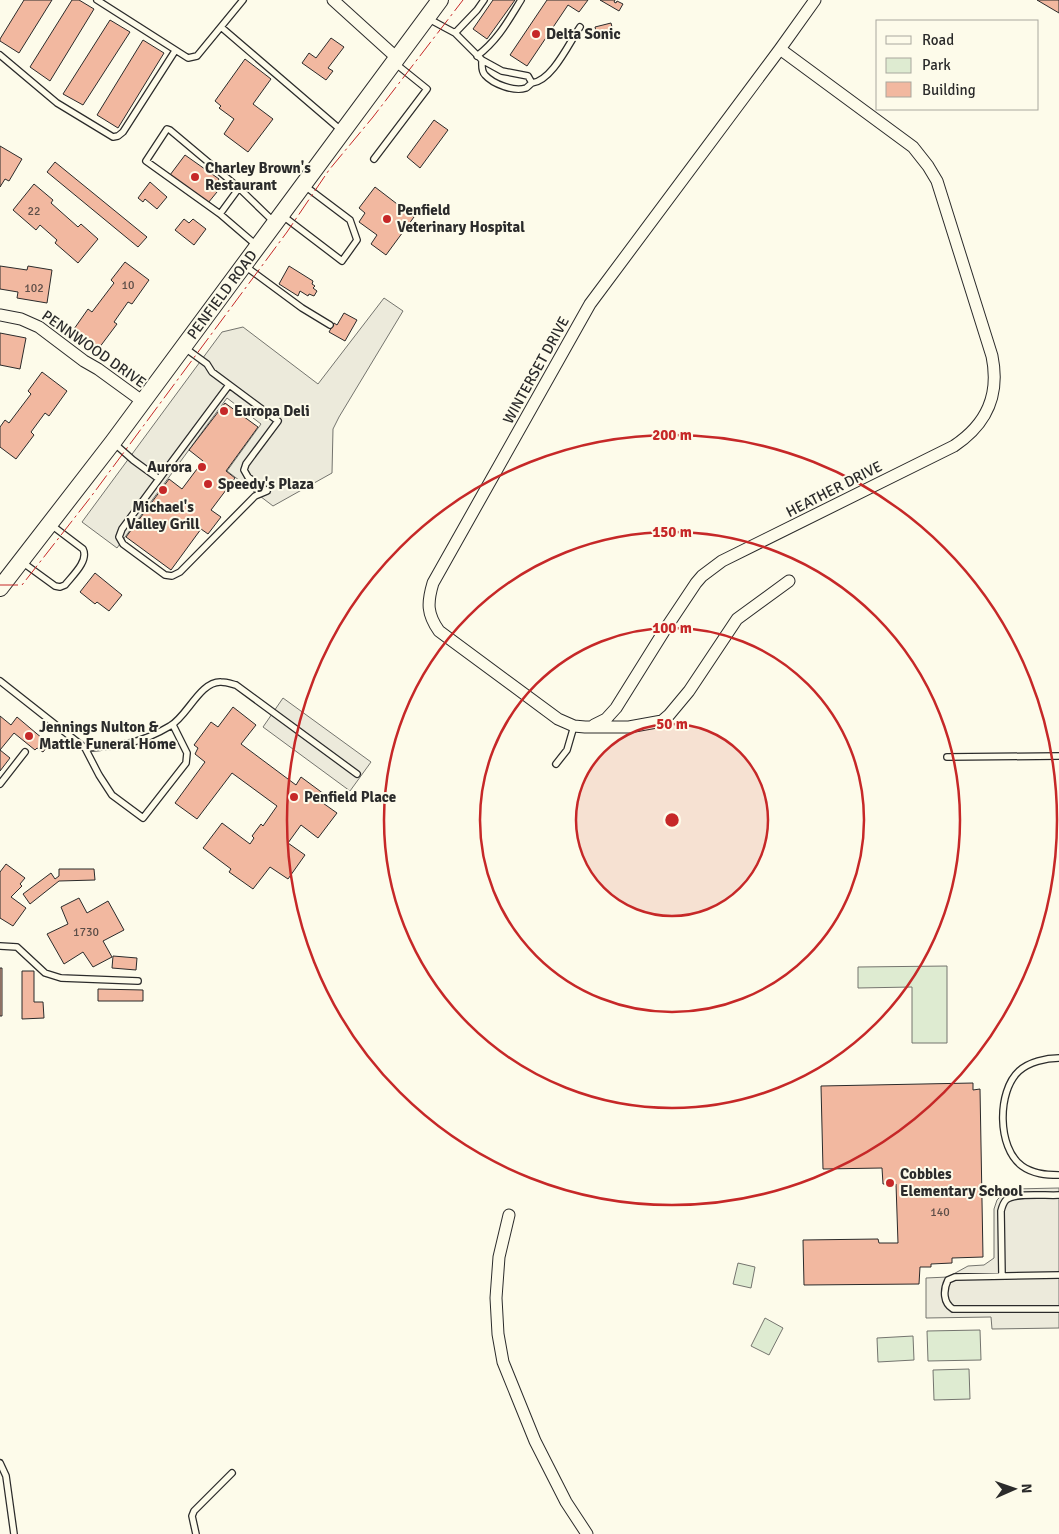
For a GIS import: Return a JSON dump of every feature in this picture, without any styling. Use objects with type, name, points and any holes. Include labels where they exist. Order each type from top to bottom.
[{"type":"street","points":[[333,0],[396,60]]},
{"type":"street","name":"PENFIELD ROAD","points":[[0,588],[344,132],[440,0]]},
{"type":"street","name":"WINTERSET DRIVE","points":[[579,726],[558,718],[439,631],[432,621],[429,610],[429,596],[433,583],[590,304],[815,0]]},
{"type":"street","name":"HEATHER DRIVE","points":[[579,726],[596,725],[606,719],[616,708],[666,628],[702,576],[722,561],[954,446],[966,438],[982,422],[992,399],[995,380],[992,356],[933,173],[913,147],[780,49]]},
{"type":"street","name":"PENNWOOD DRIVE","points":[[0,315],[21,318],[40,327],[84,361],[142,401]]},
{"type":"street","points":[[579,726],[629,726],[662,721],[689,691],[737,619],[789,581]]},
{"type":"street","points":[[509,1215],[499,1257],[496,1298],[498,1334],[503,1362],[515,1396],[535,1441],[566,1502],[587,1534]]},
{"type":"lane","points":[[97,0],[184,57],[193,58],[197,56],[243,0]]},
{"type":"lane","points":[[455,34],[478,10],[484,0]]},
{"type":"lane","points":[[480,58],[497,38],[521,0]]},
{"type":"lane","points":[[427,18],[455,34],[480,58],[502,71],[528,76],[532,83]]},
{"type":"lane","points":[[480,58],[485,75],[501,85],[526,88],[549,74],[580,27]]},
{"type":"lane","points":[[220,28],[344,132]]},
{"type":"lane","points":[[0,55],[57,103],[113,137],[123,132],[175,51]]},
{"type":"lane","points":[[374,159],[427,89],[396,60]]},
{"type":"lane","points":[[257,246],[220,214],[146,161],[167,129],[278,218],[342,261],[357,240],[350,220],[303,185]]},
{"type":"lane","points":[[220,214],[239,188]]},
{"type":"lane","points":[[243,264],[302,308],[330,325]]},
{"type":"lane","points":[[183,346],[207,364],[212,372],[278,421],[246,464],[244,470],[248,478],[267,491],[255,496],[180,572],[172,576],[165,575],[123,544],[119,537],[122,530],[229,385]]},
{"type":"lane","points":[[112,442],[159,479]]},
{"type":"lane","points":[[21,561],[55,586],[60,587],[64,585],[84,559],[85,554],[50,524]]},
{"type":"lane","points":[[0,681],[85,748],[99,775],[112,794],[143,818],[186,763],[188,753],[173,725]]},
{"type":"lane","points":[[85,748],[121,746],[150,738],[173,725],[205,688],[220,681],[236,685],[357,774]]},
{"type":"lane","points":[[556,764],[567,750],[579,726]]},
{"type":"lane","points":[[0,784],[25,752]]},
{"type":"lane","points":[[948,757],[1059,756]]},
{"type":"lane","points":[[0,946],[17,946],[44,974],[61,978],[138,980]]},
{"type":"lane","points":[[1059,1058],[1036,1062],[1020,1070],[1012,1078],[1005,1099],[1003,1125],[1006,1145],[1020,1165],[1030,1172],[1059,1175]]},
{"type":"lane","points":[[1002,1276],[1001,1211],[1003,1204],[1006,1200],[1015,1196],[1059,1195]]},
{"type":"lane","points":[[1059,1275],[955,1277],[950,1278],[945,1288],[947,1302],[954,1309],[1059,1309]]},
{"type":"lane","points":[[0,1463],[6,1476],[14,1534]]},
{"type":"lane","points":[[196,1534],[192,1516],[194,1511],[232,1474]]},
{"type":"green space","points":[[947,966],[947,1043],[912,1043],[912,987],[858,988],[858,967]]},
{"type":"green space","points":[[738,1263],[755,1267],[751,1288],[733,1284]]},
{"type":"green space","points":[[765,1318],[783,1328],[769,1355],[751,1346]]},
{"type":"green space","points":[[980,1330],[981,1360],[928,1361],[927,1331]]},
{"type":"green space","points":[[913,1336],[914,1360],[878,1362],[877,1338]]},
{"type":"green space","points":[[969,1369],[970,1399],[934,1400],[933,1370]]},
{"type":"shaded area","points":[[384,298],[403,311],[333,429],[332,473],[273,506],[227,471],[261,424],[227,398],[117,548],[82,522],[222,332],[243,327],[318,384]]},
{"type":"shaded area","points":[[283,698],[371,762],[350,791],[263,727]]},
{"type":"shaded area","points":[[1059,1188],[1059,1328],[992,1329],[991,1317],[926,1318],[926,1278],[948,1277],[968,1266],[984,1265],[994,1258],[994,1209],[997,1200],[1005,1192],[1014,1189]]},
{"type":"building","points":[[24,0],[52,0],[19,53],[0,41],[0,39]]},
{"type":"building","points":[[72,0],[79,0],[94,9],[50,81],[30,67]]},
{"type":"building","points":[[493,0],[515,0],[487,39],[473,29]]},
{"type":"building","name":"Delta Sonic","points":[[547,0],[588,0],[579,12],[568,5],[527,66],[510,55]]},
{"type":"building","points":[[600,0],[615,0],[614,2],[616,3],[617,1],[623,4],[619,11]]},
{"type":"building","points":[[1037,0],[1059,0],[1059,13]]},
{"type":"building","points":[[110,20],[130,32],[83,105],[63,94]]},
{"type":"building","points":[[611,23],[614,35],[598,39],[595,27]]},
{"type":"building","points":[[331,38],[344,47],[328,68],[333,71],[326,80],[302,63],[309,53],[316,58]]},
{"type":"building","points":[[143,40],[164,53],[118,128],[97,115]]},
{"type":"building","points":[[245,59],[271,79],[253,104],[273,119],[248,152],[224,134],[234,119],[219,108],[221,106],[215,101]]},
{"type":"building","points":[[434,120],[448,130],[420,168],[407,157]]},
{"type":"building","points":[[0,146],[22,159],[9,181],[5,179],[0,187]]},
{"type":"building","name":"Charley Brown's Restaurant","points":[[185,155],[219,179],[213,189],[217,192],[208,203],[170,175]]},
{"type":"building","points":[[55,162],[147,237],[138,247],[47,172]]},
{"type":"building","points":[[150,182],[167,197],[157,209],[145,199],[143,202],[138,198]]},
{"type":"building","points":[[34,184],[53,200],[51,203],[78,227],[81,224],[98,239],[78,263],[55,243],[57,240],[40,225],[36,230],[13,210]]},
{"type":"building","name":"Penfield Veterinary Hospital","points":[[375,187],[414,217],[386,255],[371,244],[377,235],[359,222],[365,213],[359,208]]},
{"type":"building","points":[[184,219],[189,223],[193,219],[206,229],[194,245],[175,230]]},
{"type":"building","points":[[125,262],[149,280],[132,304],[128,302],[114,322],[117,324],[99,348],[74,329],[88,309],[92,312],[114,283],[111,280]]},
{"type":"building","points":[[0,266],[27,270],[28,266],[52,270],[47,303],[17,298],[18,292],[0,289]]},
{"type":"building","points":[[289,266],[313,281],[312,284],[315,286],[313,288],[317,291],[314,296],[309,294],[308,296],[300,291],[298,296],[279,284]]},
{"type":"building","points":[[344,313],[357,320],[345,341],[329,332],[334,323],[337,325]]},
{"type":"building","points":[[0,333],[26,338],[20,369],[0,365]]},
{"type":"building","points":[[42,372],[67,391],[49,416],[45,413],[31,432],[34,435],[16,459],[0,447],[0,427],[5,420],[9,423],[31,394],[28,391]]},
{"type":"building","name":"Speedy's Plaza","points":[[225,403],[258,427],[226,471],[235,478],[211,510],[221,517],[208,534],[201,529],[171,570],[126,537],[169,479],[182,489],[203,461],[189,450]]},
{"type":"building","points":[[95,573],[122,595],[109,611],[97,602],[95,604],[80,592]]},
{"type":"building","name":"Penfield Place","points":[[233,707],[256,725],[241,744],[296,785],[301,777],[324,794],[320,801],[337,813],[318,838],[301,825],[288,843],[305,855],[288,879],[270,867],[253,889],[229,872],[231,869],[203,848],[222,823],[250,844],[254,838],[252,836],[261,824],[263,826],[277,806],[232,773],[197,819],[175,803],[205,762],[195,754],[198,748],[194,745],[211,722],[218,727]]},
{"type":"building","name":"Jennings Nulton & Mattle Funeral Home","points":[[0,716],[11,725],[17,717],[49,744],[43,752],[37,748],[35,750],[14,733],[0,750]]},
{"type":"building","name":"Jennings Nulton & Mattle Funeral Home","points":[[0,750],[10,758],[0,771]]},
{"type":"building","points":[[6,864],[25,878],[20,884],[22,886],[11,897],[26,908],[13,926],[0,918],[0,872]]},
{"type":"building","points":[[59,869],[94,869],[95,880],[59,881],[30,904],[23,894],[51,873],[55,879],[59,876]]},
{"type":"building","points":[[79,898],[87,913],[108,901],[124,930],[103,941],[112,957],[93,967],[83,952],[64,964],[47,934],[68,924],[61,907]]},
{"type":"building","points":[[113,956],[137,958],[136,970],[112,968]]},
{"type":"building","points":[[0,968],[2,968],[2,1016],[0,1016]]},
{"type":"building","points":[[22,971],[34,971],[34,1002],[43,1002],[44,1018],[22,1019]]},
{"type":"building","points":[[98,989],[143,990],[143,1001],[98,1001]]},
{"type":"building","name":"Cobbles Elementary School","points":[[973,1083],[973,1090],[980,1089],[983,1257],[952,1258],[952,1263],[931,1264],[931,1267],[920,1267],[919,1284],[804,1285],[803,1240],[878,1239],[879,1243],[898,1243],[896,1184],[883,1184],[882,1168],[823,1169],[821,1086]]},
{"type":"power","points":[[0,585],[22,585],[90,498],[287,232],[329,170],[373,117],[463,0]]},
{"type":"place","name":"Delta Sonic","points":[[536,34]]},
{"type":"place","name":"Charley Brown's Restaurant","points":[[195,177]]},
{"type":"place","name":"Penfield Veterinary Hospital","points":[[387,219]]},
{"type":"place","name":"Europa Deli","points":[[224,411]]},
{"type":"place","name":"Aurora","points":[[202,467]]},
{"type":"place","name":"Speedy's Plaza","points":[[208,484]]},
{"type":"place","name":"Michael's Valley Grill","points":[[163,490]]},
{"type":"place","name":"Jennings Nulton & Mattle Funeral Home","points":[[29,736]]},
{"type":"place","name":"Penfield Place","points":[[294,797]]},
{"type":"place","name":"Cobbles Elementary School","points":[[890,1183]]}]
